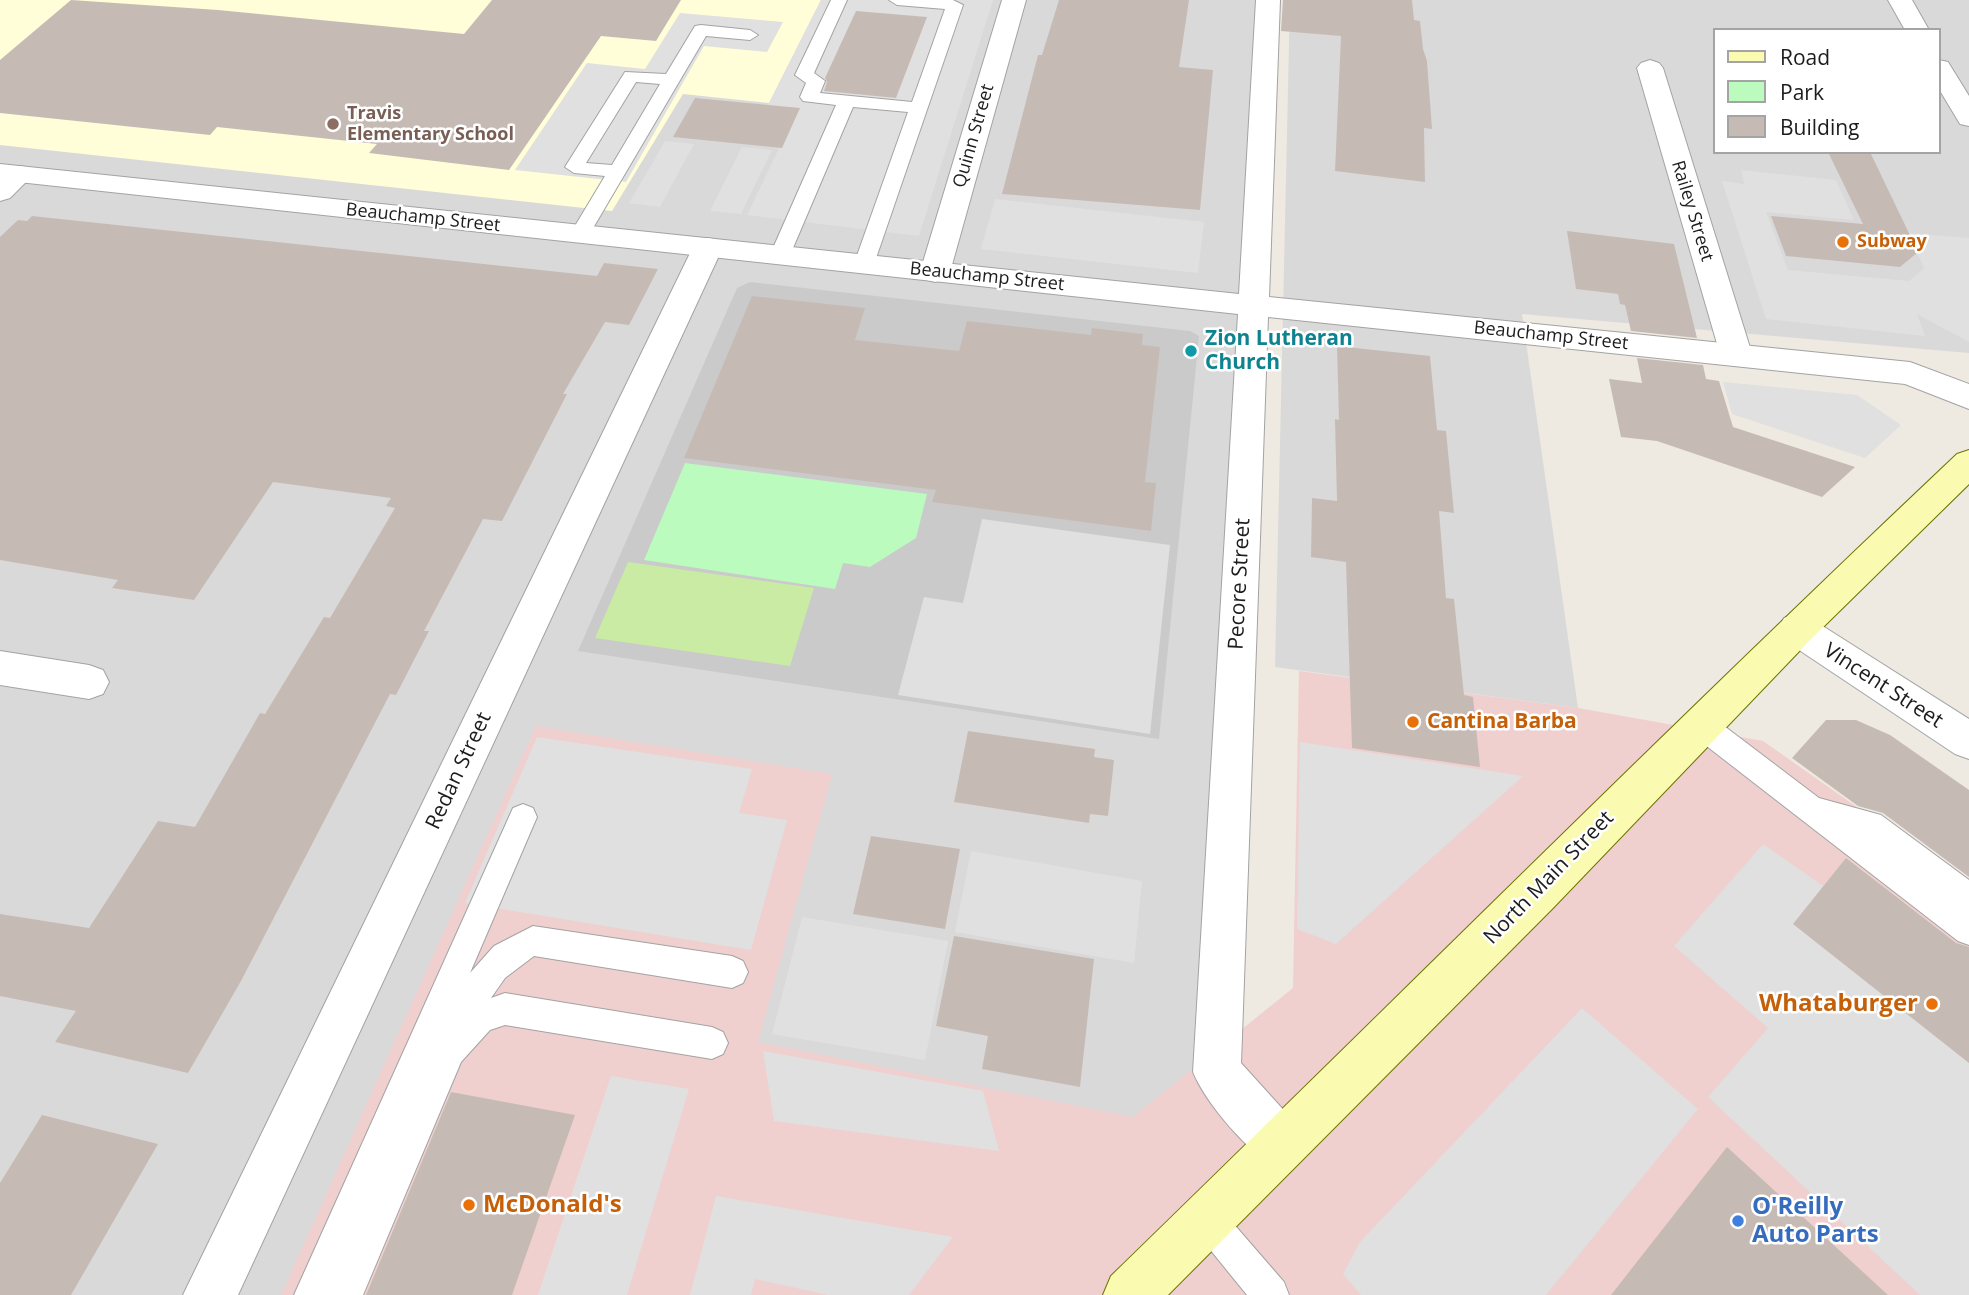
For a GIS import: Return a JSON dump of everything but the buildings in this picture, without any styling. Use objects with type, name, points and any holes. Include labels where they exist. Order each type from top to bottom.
[{"type":"main road","name":"North Main Street","points":[[1130,1295],[1538,892],[1797,629],[1969,463]]},
{"type":"street","name":"Quinn Street","points":[[934,272],[1014,0]]},
{"type":"street","name":"Pecore Street","points":[[1268,0],[1217,1072],[1280,1144]]},
{"type":"street","points":[[1900,0],[1916,28]]},
{"type":"street","name":"Railey Street","points":[[1650,68],[1735,354]]},
{"type":"street","points":[[1941,70],[1969,118]]},
{"type":"street","name":"Beauchamp Street","points":[[7,179],[708,247],[1910,373],[1969,397]]},
{"type":"street","name":"Redan Street","points":[[210,1295],[708,247]]},
{"type":"street","name":"Vincent Street","points":[[1797,629],[1969,741]]},
{"type":"street","points":[[0,668],[89,682]]},
{"type":"lane","points":[[839,0],[804,75],[816,81],[809,97],[919,108]]},
{"type":"lane","points":[[864,264],[955,5],[897,0]]},
{"type":"lane","points":[[579,236],[615,171],[701,30],[750,35]]},
{"type":"lane","points":[[615,171],[574,167],[631,76],[670,80]]},
{"type":"lane","points":[[780,255],[847,101]]},
{"type":"lane","points":[[1701,725],[1969,930]]},
{"type":"lane","points":[[1805,805],[1871,825],[1969,898]]},
{"type":"lane","points":[[312,1295],[523,817]]},
{"type":"lane","points":[[345,1295],[475,990],[493,966],[513,949],[533,941],[732,972]]},
{"type":"lane","points":[[449,1050],[480,1017],[505,1009],[712,1043]]},
{"type":"lane","points":[[1207,1219],[1271,1295]]},
{"type":"shaded area","points":[[0,0],[1274,0],[1228,1196],[1129,1295],[0,1295]]},
{"type":"shaded area","name":"Travis Elementary School","points":[[0,0],[821,0],[769,103],[683,94],[612,211],[0,145]]},
{"type":"shaded area","points":[[821,0],[993,0],[919,236],[747,215],[779,148],[782,148],[768,105]]},
{"type":"shaded area","points":[[1290,0],[1969,0],[1969,353],[1522,314],[1578,708],[1275,667]]},
{"type":"shaded area","points":[[680,13],[783,22],[767,52],[704,46],[626,182],[515,170],[587,63],[645,69]]},
{"type":"shaded area","points":[[665,141],[694,144],[660,207],[629,203]]},
{"type":"shaded area","points":[[742,147],[772,150],[741,214],[710,211]]},
{"type":"shaded area","points":[[1741,170],[1836,180],[1854,220],[1766,212],[1788,270],[1909,281],[1924,268],[1908,233],[1969,238],[1969,342],[1917,314],[1925,336],[1766,319],[1722,181],[1744,184]]},
{"type":"shaded area","points":[[995,199],[1204,222],[1198,273],[981,249]]},
{"type":"shaded area","name":"Zion Lutheran Church","points":[[750,282],[1190,331],[1199,336],[1159,739],[578,651],[737,288]]},
{"type":"shaded area","points":[[1723,382],[1857,395],[1901,425],[1865,458],[1732,414]]},
{"type":"shaded area","points":[[982,519],[1170,545],[1150,734],[898,695],[924,597],[963,603]]},
{"type":"shaded area","points":[[1299,671],[1578,708],[1763,741],[1969,886],[1969,1295],[281,1295],[536,726],[832,774],[758,1042],[1133,1117],[1293,988]]},
{"type":"shaded area","points":[[537,737],[752,769],[739,813],[787,820],[751,950],[465,903]]},
{"type":"shaded area","points":[[1300,742],[1523,776],[1336,944],[1297,929]]},
{"type":"shaded area","points":[[1763,844],[1823,886],[1794,924],[1969,1063],[1969,1295],[1920,1295],[1708,1097],[1768,1028],[1674,946]]},
{"type":"shaded area","points":[[971,851],[1142,881],[1134,963],[955,932]]},
{"type":"shaded area","points":[[802,917],[948,941],[925,1060],[772,1034]]},
{"type":"shaded area","points":[[1582,1008],[1698,1109],[1546,1295],[1361,1295],[1343,1274],[1360,1242]]},
{"type":"shaded area","points":[[763,1051],[983,1091],[999,1151],[774,1121]]},
{"type":"shaded area","points":[[611,1076],[689,1089],[627,1295],[538,1295]]},
{"type":"shaded area","points":[[716,1196],[953,1237],[909,1295],[828,1295],[755,1279],[751,1295],[690,1295]]},
{"type":"green space","points":[[685,463],[927,494],[916,538],[870,567],[843,563],[835,589],[644,560]]},
{"type":"green space","points":[[628,562],[814,588],[790,666],[595,638]]},
{"type":"place","name":"Travis Elementary School","points":[[333,124]]},
{"type":"place","name":"Subway","points":[[1843,242]]},
{"type":"place","name":"Zion Lutheran Church","points":[[1191,351]]},
{"type":"place","name":"Cantina Barba","points":[[1413,722]]},
{"type":"place","name":"Whataburger","points":[[1932,1004]]},
{"type":"place","name":"McDonald's","points":[[469,1205]]},
{"type":"place","name":"O'Reilly Auto Parts","points":[[1738,1221]]}]
